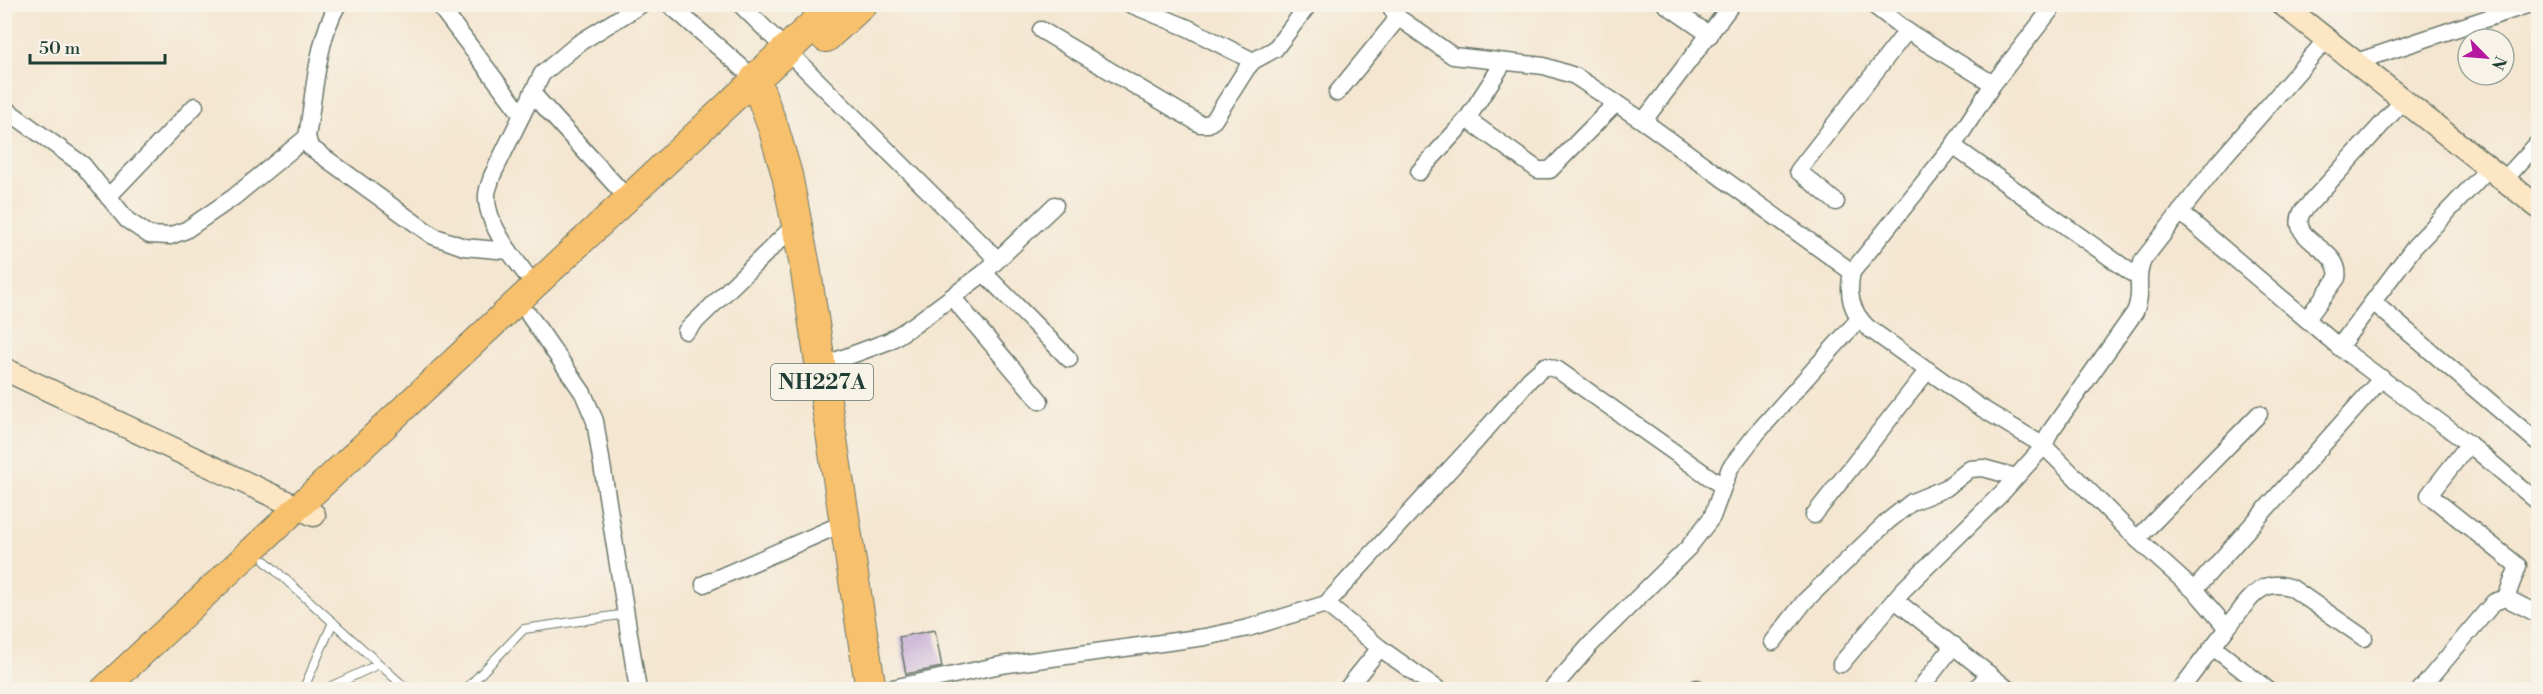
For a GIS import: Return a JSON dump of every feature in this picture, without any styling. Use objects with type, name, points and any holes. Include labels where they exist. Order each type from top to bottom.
[{"type":"highway","points":[[793,56],[836,4]]},
{"type":"highway","points":[[759,88],[793,56],[862,4]]},
{"type":"highway","name":"NH227A","points":[[759,88],[787,175],[871,690]]},
{"type":"main road","points":[[130,690],[265,561],[307,511],[535,286],[628,199],[759,88]]},
{"type":"main road","points":[[104,690],[529,315],[759,88]]},
{"type":"street","points":[[338,4],[326,31],[307,137],[310,147],[433,236],[464,247],[509,251]]},
{"type":"street","points":[[438,4],[522,116]]},
{"type":"street","points":[[535,286],[501,238],[489,209],[487,194],[542,74],[579,43],[642,4]]},
{"type":"street","points":[[669,4],[759,88]]},
{"type":"street","points":[[740,4],[998,259]]},
{"type":"street","points":[[1130,4],[1188,28],[1253,61]]},
{"type":"street","points":[[1041,30],[1200,124],[1208,124],[1214,120],[1253,61],[1275,49],[1309,4]]},
{"type":"street","points":[[1665,4],[1710,35]]},
{"type":"street","points":[[1646,123],[1648,115],[1732,4]]},
{"type":"street","points":[[1872,4],[1907,31],[1993,84]]},
{"type":"street","points":[[2055,4],[1993,84],[1953,146],[1852,272],[1849,297],[1858,319],[1978,406],[2044,446],[2137,539],[2194,590],[2227,628]]},
{"type":"street","points":[[2282,4],[2538,207]]},
{"type":"street","points":[[2356,62],[2530,4]]},
{"type":"street","points":[[1392,10],[1453,56],[1558,70],[1575,76],[1646,123],[1852,272]]},
{"type":"street","points":[[1337,93],[1394,23],[1392,10]]},
{"type":"street","points":[[1836,201],[1798,171],[1907,31]]},
{"type":"street","points":[[1841,664],[1895,600],[2044,446],[2050,432],[2135,312],[2140,299],[2136,276],[2143,260],[2220,161],[2326,40]]},
{"type":"street","points":[[1419,172],[1467,119],[1504,62]]},
{"type":"street","points":[[532,93],[628,199]]},
{"type":"street","points":[[2307,319],[2337,278],[2338,270],[2335,262],[2300,230],[2298,220],[2302,212],[2403,101]]},
{"type":"street","points":[[1467,119],[1544,172],[1550,170],[1616,103]]},
{"type":"street","points":[[108,197],[195,106]]},
{"type":"street","points":[[4,108],[83,165],[127,220],[149,235],[177,235],[234,197],[307,137]]},
{"type":"street","points":[[2340,347],[2414,247],[2496,174],[2538,143]]},
{"type":"street","points":[[1953,146],[2136,276]]},
{"type":"street","points":[[819,367],[889,341],[984,273],[1055,205]]},
{"type":"street","points":[[2180,213],[2340,347],[2469,444],[2538,502]]},
{"type":"street","points":[[686,330],[796,224]]},
{"type":"street","points":[[984,273],[1069,359]]},
{"type":"street","points":[[952,297],[1040,401]]},
{"type":"street","points":[[2373,302],[2536,441]]},
{"type":"street","points":[[529,315],[584,393],[595,421],[638,690]]},
{"type":"street","points":[[1551,690],[1590,645],[1688,548],[1712,517],[1730,468],[1757,433],[1858,319]]},
{"type":"street","points":[[883,690],[1001,665],[1205,637],[1248,628],[1326,604],[1530,379],[1545,366],[1558,370],[1722,486]]},
{"type":"street","points":[[4,369],[307,511]]},
{"type":"street","points":[[1814,515],[1928,370]]},
{"type":"street","points":[[2194,590],[2382,378]]},
{"type":"street","points":[[2137,539],[2259,414]]},
{"type":"street","points":[[2469,444],[2429,495],[2518,566],[2506,598]]},
{"type":"street","points":[[1773,642],[1804,601],[1888,521],[1912,502],[1946,488],[1971,469],[1983,468],[2016,477]]},
{"type":"street","points":[[704,584],[844,523]]},
{"type":"street","points":[[2180,690],[2256,593],[2268,584],[2278,583],[2292,588],[2364,638]]},
{"type":"street","points":[[2420,690],[2494,602],[2506,598],[2538,614]]},
{"type":"street","points":[[1895,600],[2009,690]]},
{"type":"street","points":[[1326,604],[1380,648],[1439,690]]},
{"type":"street","points":[[1919,690],[1954,645]]},
{"type":"street","points":[[2212,647],[2268,690]]},
{"type":"street","points":[[1346,690],[1380,648]]},
{"type":"street","points":[[1975,690],[1989,674]]},
{"type":"lane","points":[[265,561],[408,690]]},
{"type":"lane","points":[[465,690],[524,629],[627,614]]},
{"type":"lane","points":[[303,690],[333,622]]},
{"type":"lane","points":[[323,690],[379,664]]},
{"type":"building","points":[[935,630],[942,667],[906,674],[899,637]]}]
